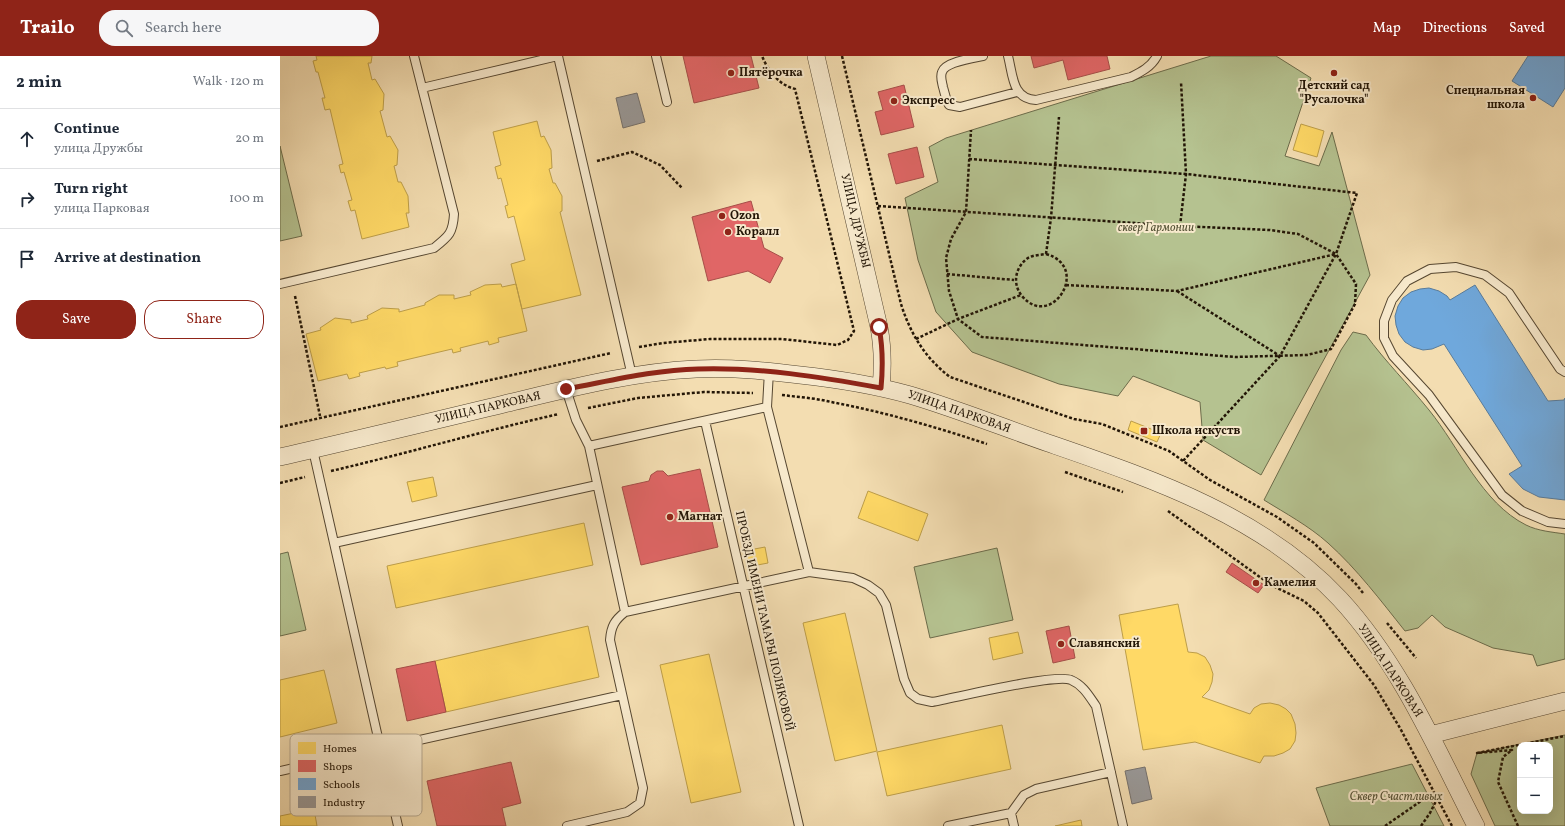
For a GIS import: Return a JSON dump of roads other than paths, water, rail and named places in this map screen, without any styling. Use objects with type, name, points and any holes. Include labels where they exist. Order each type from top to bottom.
[{"type":"street","name":"УЛИЦА ДРУЖБЫ","points":[[816,56],[879,327],[883,364],[881,388]]},
{"type":"street","name":"УЛИЦА ПАРКОВАЯ","points":[[280,457],[566,389],[664,371],[697,369],[769,371],[833,379],[881,388],[938,404],[1134,474],[1183,494],[1211,507],[1266,537],[1292,556],[1318,577],[1340,600],[1378,647],[1430,735],[1476,826]]},
{"type":"street","points":[[1430,735],[1565,701]]},
{"type":"lane","points":[[280,284],[434,248],[447,238],[453,229],[454,214],[414,56]]},
{"type":"lane","points":[[422,88],[558,56],[632,376]]},
{"type":"lane","points":[[656,56],[667,102]]},
{"type":"lane","points":[[983,56],[949,65],[944,68],[941,73],[941,78],[947,102],[950,106],[960,107],[1017,92]]},
{"type":"lane","points":[[1008,56],[1017,92],[1027,100],[1036,100],[1131,77],[1144,71],[1157,56]]},
{"type":"lane","points":[[1565,372],[1560,369],[1509,293],[1485,275],[1456,267],[1430,269],[1408,281],[1392,300],[1384,321],[1384,338],[1393,356],[1429,395],[1502,495],[1522,511],[1548,522],[1565,524]]},
{"type":"lane","points":[[769,371],[767,408],[809,572]]},
{"type":"lane","points":[[566,389],[573,411],[588,446],[625,612]]},
{"type":"lane","points":[[588,446],[767,408]]},
{"type":"lane","name":"ПРОЕЗД ИМЕНИ ТАМАРЫ ПОЛЯКОВОЙ","points":[[705,421],[799,826]]},
{"type":"lane","points":[[313,450],[378,734]]},
{"type":"lane","points":[[334,543],[597,485]]},
{"type":"lane","points":[[567,826],[627,812],[640,803],[643,788],[610,640],[611,630],[616,620],[625,612],[809,572],[853,578],[868,584],[879,594],[886,605],[904,679],[910,693],[918,699],[932,702],[1048,679],[1070,679],[1086,690],[1096,706],[1123,826]]},
{"type":"lane","points":[[422,739],[622,695]]},
{"type":"lane","points":[[280,771],[290,769]]},
{"type":"lane","points":[[948,826],[1011,813],[1024,795],[1036,789],[1111,772]]},
{"type":"lane","points":[[1011,813],[1014,826]]},
{"type":"lane","points":[[396,816],[398,826]]},
{"type":"place","name":"Пятёрочка","points":[[731,73]]},
{"type":"place","name":"Детский сад \"Русалочка\"","points":[[1334,73]]},
{"type":"place","name":"Специальная школа","points":[[1533,98]]},
{"type":"place","name":"Экспресс","points":[[894,101]]},
{"type":"place","name":"Ozon","points":[[722,216]]},
{"type":"place","name":"Коралл","points":[[728,232]]},
{"type":"place","name":"Школа искуств","points":[[1144,431]]},
{"type":"place","name":"Магнат","points":[[670,517]]},
{"type":"place","name":"Камелия","points":[[1256,583]]},
{"type":"place","name":"Славянский","points":[[1061,644]]},
{"type":"park label","name":"сквер Гармонии","points":[[1156,228]]},
{"type":"park label","name":"Сквер Счастливых","points":[[1396,797]]}]
